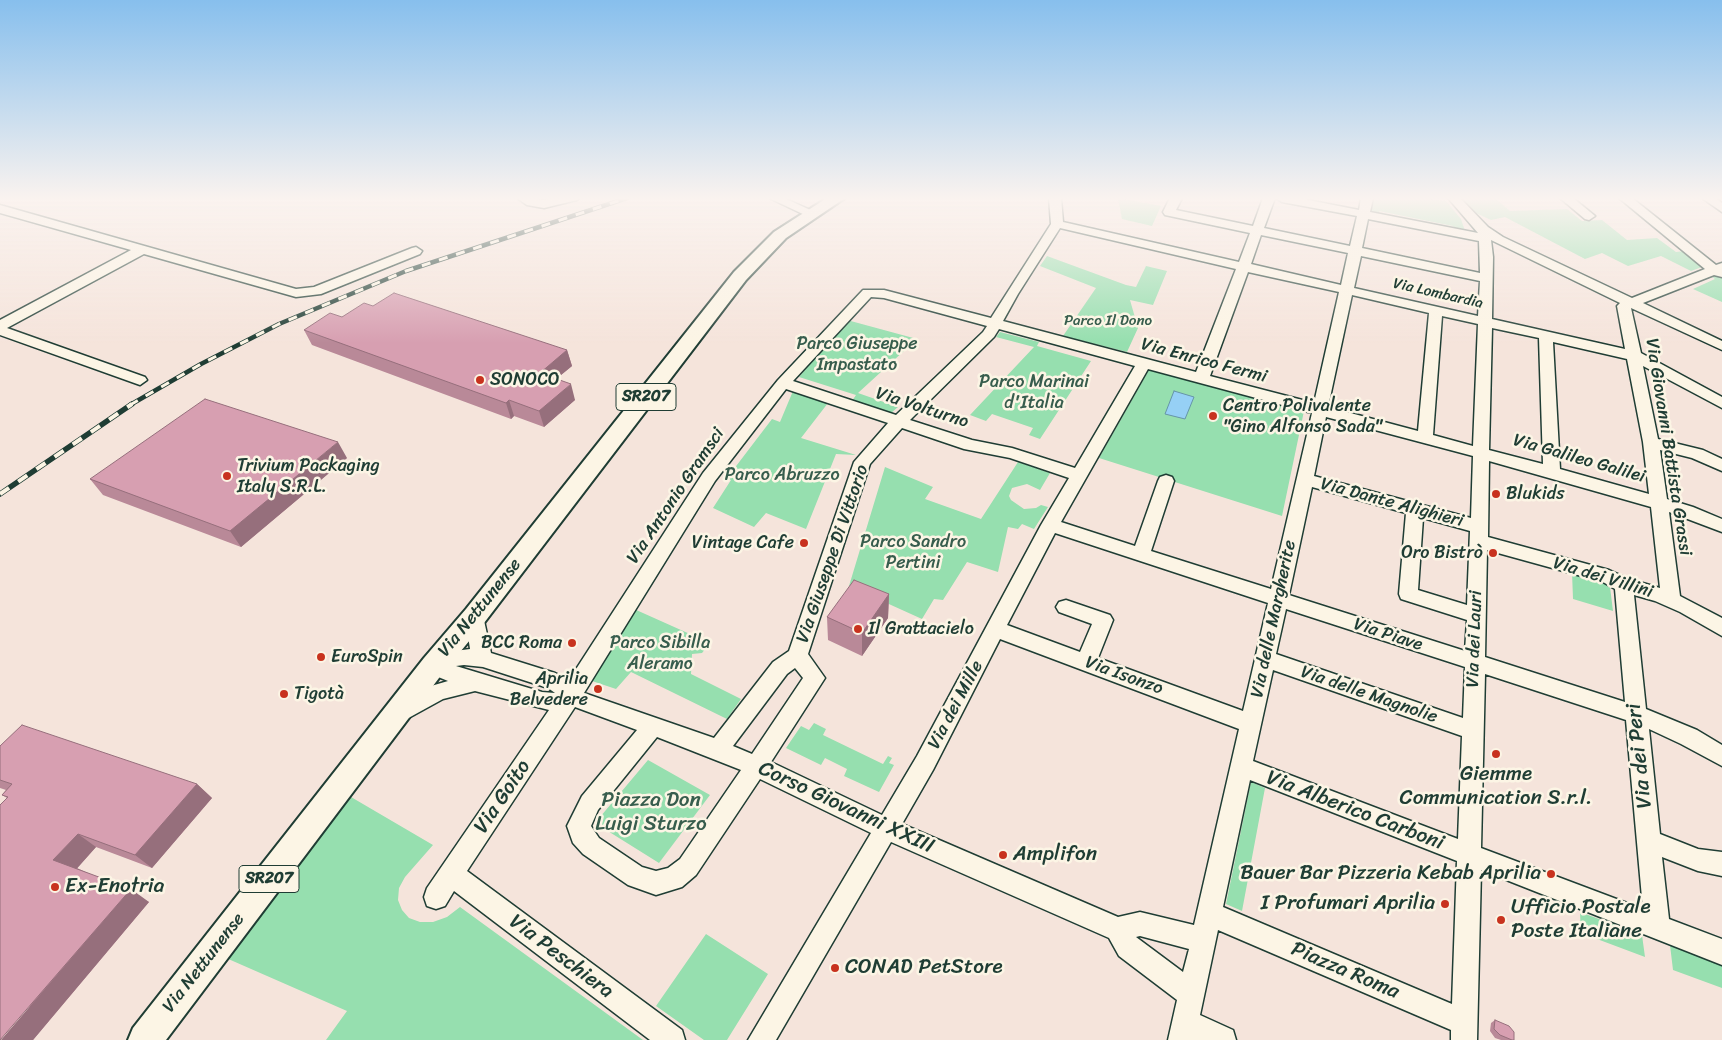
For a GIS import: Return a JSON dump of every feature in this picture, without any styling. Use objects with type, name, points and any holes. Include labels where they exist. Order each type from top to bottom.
[{"type":"main road","name":"Via Nettunense","points":[[145,1040],[435,663],[475,616],[740,276],[768,247]]},
{"type":"street","points":[[134,247],[300,293],[316,291],[416,251]]},
{"type":"street","name":"Via Giuseppe Di Vittorio","points":[[718,749],[780,668],[798,656],[858,470],[868,455],[898,422],[983,342],[996,325],[1012,294],[1043,247]]},
{"type":"street","name":"Via Lombardia","points":[[1157,247],[1635,356],[1722,403]]},
{"type":"street","points":[[1201,380],[1251,247]]},
{"type":"street","points":[[1335,247],[1486,278]]},
{"type":"street","name":"Via delle Margherite","points":[[1182,1031],[1210,914],[1357,247]]},
{"type":"street","name":"Via dei Lauri","points":[[1464,1031],[1485,321],[1485,247]]},
{"type":"street","points":[[1495,247],[1504,252],[1538,258]]},
{"type":"street","points":[[1513,247],[1722,346]]},
{"type":"street","points":[[1688,247],[1719,270]]},
{"type":"street","points":[[0,326],[143,249]]},
{"type":"street","points":[[1630,303],[1719,270]]},
{"type":"street","name":"Via Enrico Fermi","points":[[876,292],[1143,365],[1425,438]]},
{"type":"street","name":"Via Antonio Gramsci","points":[[570,697],[709,477],[783,383],[865,294],[876,292]]},
{"type":"street","name":"Via Giovanni Battista Grassi","points":[[1630,303],[1624,306],[1624,309],[1651,442],[1657,502],[1671,600]]},
{"type":"street","points":[[1425,438],[1436,310]]},
{"type":"street","points":[[0,314],[14,318]]},
{"type":"street","points":[[0,330],[140,380]]},
{"type":"street","points":[[1546,335],[1552,472]]},
{"type":"street","name":"Via dei Mille","points":[[761,1040],[925,763],[1050,525],[1143,365]]},
{"type":"street","name":"Via Volturno","points":[[783,383],[970,445],[1012,452],[1079,475]]},
{"type":"street","name":"Via Galileo Galilei","points":[[1425,438],[1657,502],[1694,513],[1722,526]]},
{"type":"street","points":[[1651,442],[1697,454],[1722,465]]},
{"type":"street","name":"Via Dante Alighieri","points":[[1305,479],[1415,509],[1478,534]]},
{"type":"street","points":[[1141,554],[1166,481]]},
{"type":"street","points":[[1415,509],[1408,594],[1476,615]]},
{"type":"street","name":"Via Piave","points":[[1050,525],[1635,714],[1689,737],[1722,756]]},
{"type":"street","name":"Via dei Villini","points":[[1478,534],[1671,600],[1722,628]]},
{"type":"street","name":"Via dei Peri","points":[[1624,585],[1657,927]]},
{"type":"street","points":[[1066,607],[1103,620],[1086,662]]},
{"type":"street","points":[[475,616],[477,638],[483,659]]},
{"type":"street","name":"Via Isonzo","points":[[996,629],[1252,724]]},
{"type":"street","name":"Via Giuseppe Di Vittorio","points":[[756,766],[815,678],[798,656]]},
{"type":"street","name":"Corso Giovanni XXIII","points":[[435,663],[464,657],[483,659],[560,684],[568,690],[570,697]]},
{"type":"street","name":"Via delle Magnolie","points":[[1266,659],[1472,730]]},
{"type":"street","name":"Corso Giovanni XXIII","points":[[435,663],[476,682],[550,702],[570,697],[718,749],[886,829],[1118,929]]},
{"type":"street","name":"Corso Giovanni XXIII","points":[[393,718],[438,692],[476,682]]},
{"type":"street","name":"Via Goito","points":[[436,897],[570,697]]},
{"type":"street","points":[[654,725],[590,804],[579,826],[581,835],[586,842],[643,881],[662,883],[674,879],[684,872],[756,766]]},
{"type":"street","name":"Via Alberico Carboni","points":[[1242,767],[1722,952]]},
{"type":"street","points":[[1649,841],[1698,860],[1722,864]]},
{"type":"street","name":"Via Peschiera","points":[[451,874],[672,1040]]},
{"type":"street","name":"Piazza Roma","points":[[1210,914],[1464,1031]]},
{"type":"street","points":[[1191,994],[1128,947],[1118,929],[1140,924],[1204,940]]},
{"type":"street","points":[[1182,1031],[1223,1040]]},
{"type":"green space","points":[[1561,247],[1669,247],[1676,252],[1684,251],[1702,267],[1691,271],[1661,256],[1628,266],[1602,253],[1585,259]]},
{"type":"green space","name":"Parco Il Dono","points":[[1047,256],[1136,287],[1146,266],[1167,271],[1153,305],[1130,300],[1138,328],[1127,352],[1063,336],[1096,288],[1040,266]]},
{"type":"green space","points":[[1716,274],[1722,276],[1722,302],[1693,289],[1715,279],[1711,276]]},
{"type":"green space","name":"Parco Giuseppe Impastato","points":[[847,320],[917,339],[858,393],[898,407],[891,413],[852,401],[856,395],[799,377]]},
{"type":"green space","name":"Parco Marinai d'Italia","points":[[1000,332],[1039,342],[1037,346],[1091,361],[1040,439],[1029,435],[1033,428],[992,414],[986,421],[970,415],[1034,347],[996,337]]},
{"type":"green space","points":[[1149,370],[1304,411],[1282,516],[1099,458]]},
{"type":"green space","name":"Parco Abruzzo","points":[[793,391],[828,403],[801,438],[856,455],[836,454],[806,529],[766,513],[754,527],[713,508],[731,480],[727,478],[772,419],[780,422]]},
{"type":"green space","name":"Parco Sandro Pertini","points":[[1018,462],[1050,473],[1040,490],[1027,484],[1012,488],[1009,496],[1011,500],[1024,509],[1036,508],[1041,505],[1048,507],[1034,529],[1022,524],[1018,529],[1008,527],[998,572],[967,562],[943,600],[934,599],[922,619],[849,586],[885,467],[933,487],[925,499],[981,519]]},
{"type":"green space","points":[[1572,572],[1607,584],[1610,587],[1613,611],[1573,599]]},
{"type":"green space","name":"Parco Sibilla Aleramo","points":[[634,609],[710,643],[702,653],[692,654],[691,674],[741,699],[727,719],[631,672],[616,689],[592,681]]},
{"type":"green space","points":[[814,723],[826,729],[823,735],[883,764],[888,756],[892,758],[889,763],[894,765],[879,792],[844,776],[847,769],[825,758],[821,765],[786,748],[801,726],[809,730]]},
{"type":"green space","name":"Piazza Don Luigi Sturzo","points":[[648,760],[710,795],[659,863],[595,823]]},
{"type":"green space","points":[[1251,782],[1265,788],[1242,911],[1226,904]]},
{"type":"green space","points":[[351,797],[433,845],[405,877],[399,888],[398,900],[402,910],[409,918],[420,922],[433,922],[447,917],[460,907],[643,1040],[326,1040],[347,1011],[226,958]]},
{"type":"green space","points":[[1580,912],[1642,935],[1645,957],[1581,933]]},
{"type":"green space","points":[[706,934],[768,974],[727,1040],[704,1040],[656,1006]]},
{"type":"green space","points":[[1670,945],[1722,965],[1722,988],[1673,970]]},
{"type":"water","points":[[1174,391],[1194,397],[1185,419],[1165,414]]},
{"type":"building","name":"SONOCO","points":[[394,293],[567,350],[540,373],[571,384],[539,411],[509,400],[506,403],[304,330],[330,313],[342,317],[364,303],[373,306]]},
{"type":"building","name":"Trivium Packaging Italy S.R.L.","points":[[205,399],[338,442],[230,531],[90,479]]},
{"type":"building","points":[[854,580],[889,594],[862,633],[827,617]]},
{"type":"building","name":"Ex-Enotria","points":[[22,725],[197,784],[135,855],[78,834],[53,860],[131,889],[0,1040],[0,805],[8,797],[2,795],[12,784],[0,780],[0,746]]},
{"type":"building","points":[[1495,1020],[1509,1026],[1514,1032],[1514,1040],[1500,1035],[1494,1029]]},
{"type":"railway","points":[[130,405],[201,364],[279,324],[406,271],[480,247]]},
{"type":"railway","points":[[0,494],[132,404]]},
{"type":"place","name":"SONOCO","points":[[480,380]]},
{"type":"place","name":"Centro Polivalente \"Gino Alfonso Sada\"","points":[[1213,416]]},
{"type":"place","name":"Trivium Packaging Italy S.R.L.","points":[[227,476]]},
{"type":"place","name":"Blukids","points":[[1496,494]]},
{"type":"place","name":"Vintage Cafe","points":[[804,543]]},
{"type":"place","name":"Oro Bistrò","points":[[1493,553]]},
{"type":"place","name":"Il Grattacielo","points":[[858,629]]},
{"type":"place","name":"BCC Roma","points":[[572,643]]},
{"type":"place","name":"EuroSpin","points":[[321,657]]},
{"type":"place","name":"Aprilia Belvedere","points":[[598,689]]},
{"type":"place","name":"Tigotà","points":[[284,694]]},
{"type":"place","name":"Giemme Communication S.r.l.","points":[[1496,754]]},
{"type":"place","name":"Amplifon","points":[[1003,855]]},
{"type":"place","name":"Bauer Bar Pizzeria Kebab Aprilia","points":[[1551,874]]},
{"type":"place","name":"Ex-Enotria","points":[[55,887]]},
{"type":"place","name":"I Profumari Aprilia","points":[[1445,904]]},
{"type":"place","name":"Ufficio Postale Poste Italiane","points":[[1501,920]]},
{"type":"place","name":"CONAD PetStore","points":[[835,968]]}]
